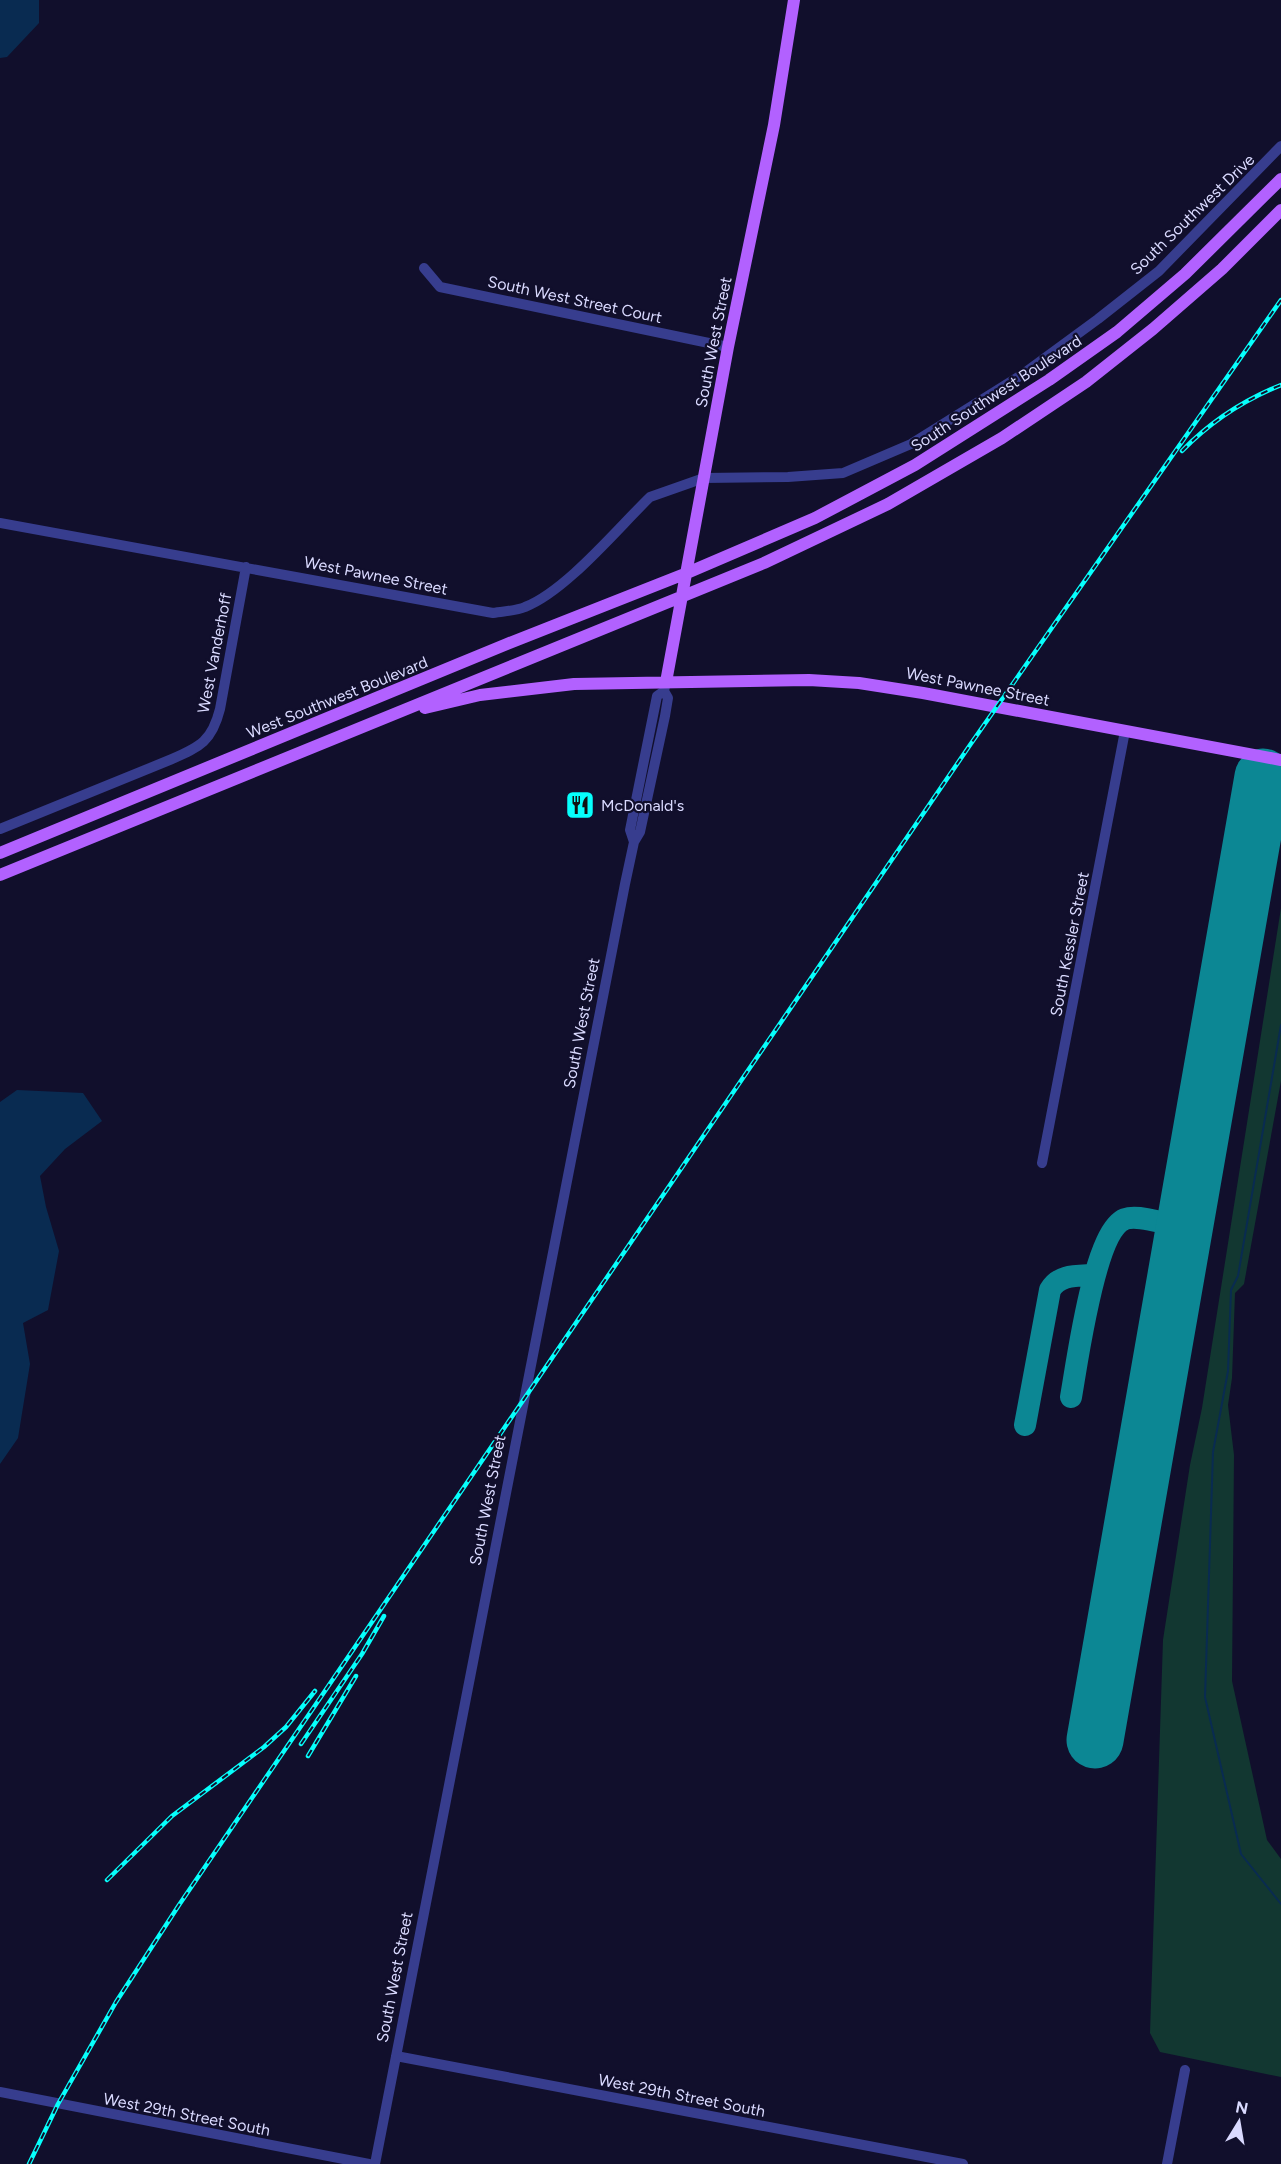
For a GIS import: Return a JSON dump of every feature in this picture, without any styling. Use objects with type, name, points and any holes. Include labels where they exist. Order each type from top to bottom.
[{"type":"main road","name":"South West Street","points":[[665,686],[728,346],[774,125],[795,0]]},
{"type":"main road","name":"South Southwest Boulevard","points":[[687,573],[814,518],[925,460],[1049,380],[1117,332],[1177,281],[1281,179]]},
{"type":"main road","points":[[0,875],[764,563],[888,504],[1002,438],[1086,382],[1153,329],[1222,269],[1281,210]]},
{"type":"main road","name":"West Southwest Boulevard","points":[[0,853],[507,644],[687,573]]},
{"type":"main road","name":"West Pawnee Street","points":[[386,718],[480,695],[574,684],[665,686],[809,680],[859,683],[902,689],[1281,760]]},
{"type":"street","name":"South Southwest Drive","points":[[704,478],[788,477],[843,472],[911,444],[1023,374],[1159,271],[1281,146]]},
{"type":"street","name":"South West Street Court","points":[[424,268],[440,287],[728,346]]},
{"type":"street","name":"West Pawnee Street","points":[[0,523],[493,613],[524,608],[547,596],[575,572],[650,497],[704,478]]},
{"type":"street","name":"West Vanderhoff","points":[[0,829],[195,749],[206,741],[220,709],[246,567]]},
{"type":"street","name":"South West Street","points":[[375,2164],[523,1398],[634,842],[640,832],[665,716],[668,698],[665,686]]},
{"type":"street","name":"South Kessler Street","points":[[1042,1163],[1125,731]]},
{"type":"street","name":"West 29th Street South","points":[[396,2055],[963,2164]]},
{"type":"street","points":[[1167,2164],[1185,2070]]},
{"type":"street","name":"West 29th Street South","points":[[0,2092],[369,2164]]},
{"type":"green space","points":[[1281,908],[1281,1081],[1244,1284],[1235,1293],[1232,1378],[1228,1405],[1234,1455],[1232,1681],[1267,1840],[1281,1859],[1281,2077],[1160,2052],[1150,2033],[1163,1640]]},
{"type":"water","points":[[0,0],[39,0],[39,23],[7,57],[0,58]]},
{"type":"water","points":[[17,1090],[83,1093],[102,1121],[65,1149],[40,1176],[59,1251],[48,1310],[23,1323],[30,1364],[18,1438],[0,1464],[0,1102]]},
{"type":"waterway","points":[[1281,1025],[1238,1276],[1231,1290],[1228,1371],[1213,1452],[1205,1697],[1241,1854],[1281,1904]]},
{"type":"taxiway","points":[[1071,1397],[1096,1272],[1104,1247],[1114,1229],[1125,1219],[1131,1218],[1184,1228]]},
{"type":"taxiway","points":[[1025,1425],[1050,1290],[1063,1278],[1094,1275]]},
{"type":"runway","points":[[1095,1740],[1263,777]]},
{"type":"railway","points":[[29,2164],[58,2104],[116,2002],[179,1905],[970,745],[1281,300]]},
{"type":"railway","points":[[1182,451],[1228,413],[1281,385]]},
{"type":"railway","points":[[301,1744],[362,1654],[384,1616]]},
{"type":"railway","points":[[308,1756],[356,1676]]},
{"type":"railway","points":[[107,1880],[172,1816],[264,1747],[286,1727],[315,1691]]},
{"type":"place","name":"McDonald's","points":[[580,805]]}]
